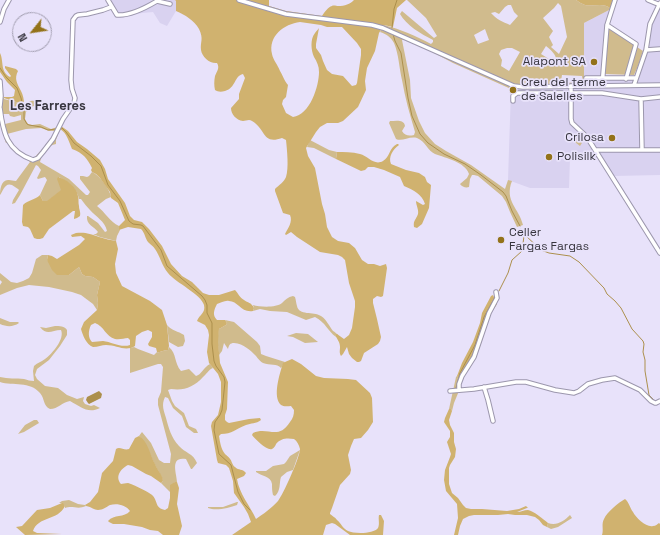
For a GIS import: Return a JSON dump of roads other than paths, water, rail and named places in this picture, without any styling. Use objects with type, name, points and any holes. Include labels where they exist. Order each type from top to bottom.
[{"type":"street","points":[[0,22],[4,9],[9,0]]},
{"type":"street","points":[[108,0],[117,15],[146,8],[157,1],[170,4]]},
{"type":"street","points":[[239,0],[286,14],[372,25],[383,28],[514,86],[660,85]]},
{"type":"street","points":[[602,86],[607,25],[615,0]]},
{"type":"street","points":[[634,85],[646,50],[650,24],[660,4],[648,0]]},
{"type":"street","points":[[0,81],[2,96],[0,107],[7,140],[24,157],[33,160],[38,158],[53,139],[63,118],[74,103],[75,98],[71,80],[74,20],[78,15],[103,10],[111,6]]},
{"type":"street","points":[[607,25],[636,44],[626,79]]},
{"type":"street","points":[[646,50],[660,50]]},
{"type":"street","points":[[586,78],[636,78]]},
{"type":"street","points":[[571,86],[572,123],[587,137],[596,150],[660,253]]},
{"type":"street","points":[[513,101],[513,96],[518,93],[556,93],[563,95],[571,93],[602,93],[641,99],[660,97]]},
{"type":"street","points":[[641,99],[642,150]]},
{"type":"street","points":[[596,150],[660,150]]},
{"type":"street","points":[[459,390],[459,384],[462,376],[474,357],[489,313],[497,298],[496,292]]},
{"type":"street","points":[[450,391],[526,382],[555,390],[574,393],[581,390],[588,384],[615,378],[640,390],[654,403],[660,401]]},
{"type":"street","points":[[484,388],[493,421]]},
{"type":"waterway","points":[[392,28],[394,9],[397,0]]},
{"type":"waterway","points":[[393,34],[401,53],[412,116],[420,134],[428,143],[444,154],[465,164],[503,192],[520,226]]},
{"type":"waterway","points":[[0,68],[6,77],[17,88],[24,111],[24,119],[27,124],[48,130],[56,129]]},
{"type":"waterway","points":[[59,128],[62,128],[74,143],[101,166],[108,185],[120,201],[129,221],[133,224],[143,226],[161,250],[167,266],[205,300],[207,305],[207,313],[212,323],[214,361],[224,377],[225,382],[222,410],[215,422],[214,430],[219,454],[231,465],[238,492],[244,504],[250,510]]},
{"type":"waterway","points":[[521,229],[525,235],[541,250],[549,253],[570,256],[579,262],[621,308],[632,329],[643,341],[645,371],[649,395],[655,401]]},
{"type":"waterway","points":[[499,291],[508,273],[512,260],[522,251],[524,236]]},
{"type":"waterway","points":[[456,388],[460,373],[475,345],[484,317],[495,297]]},
{"type":"place","name":"Alapont SA","points":[[594,62]]},
{"type":"place","name":"Creu del terme de Salelles","points":[[513,90]]},
{"type":"place","name":"Crilosa","points":[[612,138]]},
{"type":"place","name":"Polisilk","points":[[549,157]]},
{"type":"place","name":"Celler Fargas Fargas","points":[[501,240]]},
{"type":"district","name":"Les Farreres","points":[[48,106]]}]
